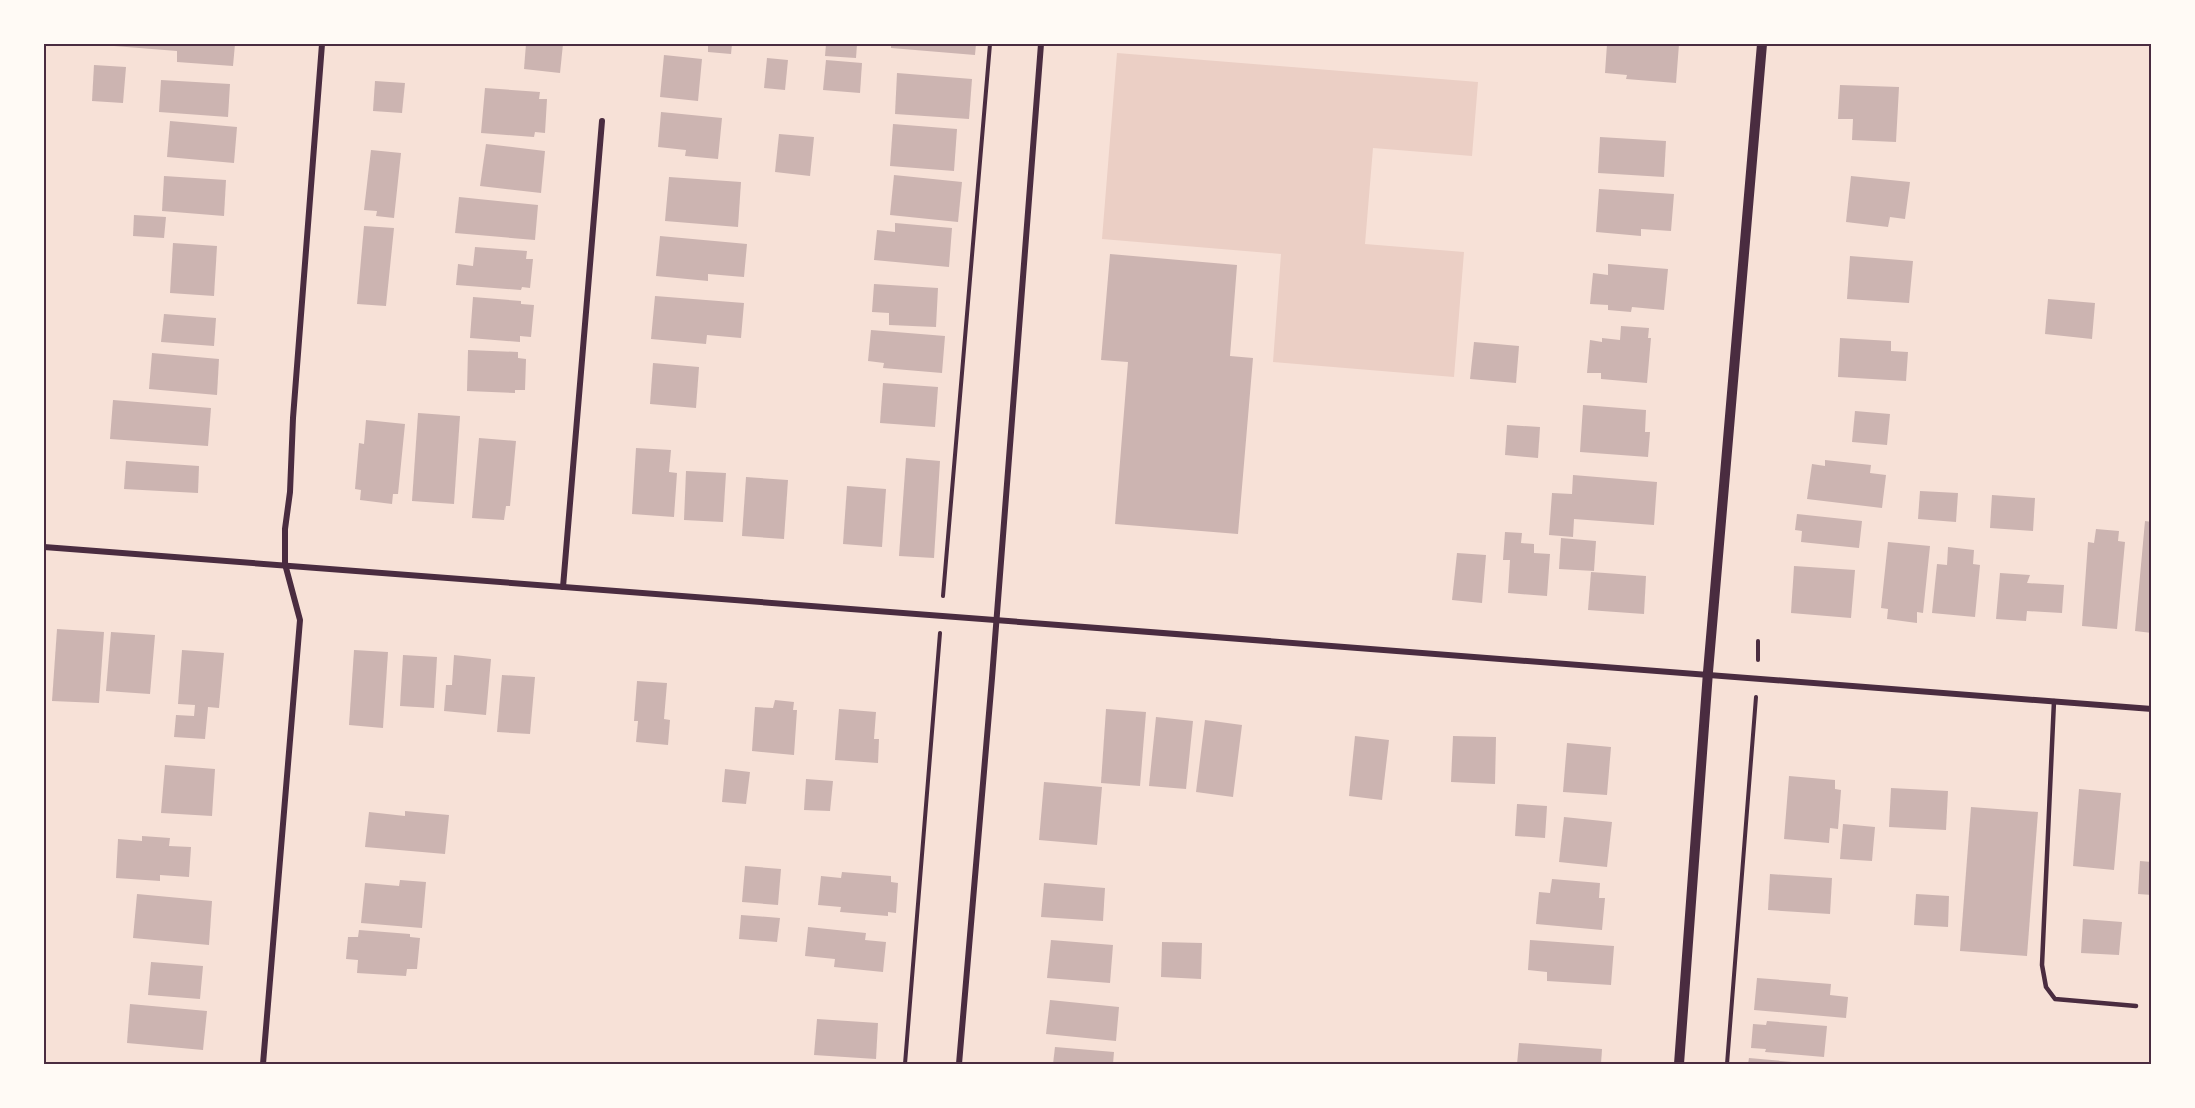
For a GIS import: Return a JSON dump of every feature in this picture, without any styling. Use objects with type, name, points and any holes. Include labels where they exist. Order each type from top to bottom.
[{"type":"street","points":[[263,1065],[300,620],[285,564],[285,529],[290,492],[293,418],[322,44]]},
{"type":"street","points":[[959,1065],[997,620],[1041,44]]},
{"type":"street","points":[[1679,1065],[1708,672],[1762,44]]},
{"type":"street","points":[[563,587],[602,121]]},
{"type":"street","points":[[44,547],[1708,672],[2151,708]]},
{"type":"lane","points":[[2054,701],[2042,965],[2046,987],[2055,999],[2136,1006]]},
{"type":"path","points":[[905,1065],[990,44]]},
{"type":"path","points":[[1727,1065],[1758,676],[1758,641]]},
{"type":"shaded area","points":[[1117,53],[1478,82],[1472,156],[1373,148],[1365,244],[1464,252],[1454,377],[1273,362],[1281,254],[1102,239]]},
{"type":"building","points":[[114,44],[235,44],[233,66],[177,62],[177,51],[114,46]]},
{"type":"building","points":[[526,44],[563,44],[560,73],[524,69]]},
{"type":"building","points":[[708,44],[732,44],[731,54],[708,52]]},
{"type":"building","points":[[826,44],[857,44],[856,58],[825,56]]},
{"type":"building","points":[[891,44],[976,44],[975,55],[891,48]]},
{"type":"building","points":[[1607,44],[1679,44],[1676,83],[1626,79],[1627,75],[1605,73]]},
{"type":"building","points":[[664,55],[702,59],[698,101],[660,97]]},
{"type":"building","points":[[767,58],[788,60],[785,90],[764,88]]},
{"type":"building","points":[[826,60],[862,63],[860,93],[823,90]]},
{"type":"building","points":[[94,65],[126,67],[123,103],[92,101]]},
{"type":"building","points":[[897,73],[972,79],[969,119],[895,114]]},
{"type":"building","points":[[161,80],[230,84],[228,117],[159,112]]},
{"type":"building","points":[[375,81],[405,83],[402,113],[373,111]]},
{"type":"building","points":[[1840,85],[1899,87],[1896,142],[1852,140],[1853,119],[1838,119]]},
{"type":"building","points":[[485,88],[540,92],[539,99],[547,99],[545,133],[535,132],[534,137],[481,133]]},
{"type":"building","points":[[661,112],[722,118],[718,159],[685,156],[686,150],[658,147]]},
{"type":"building","points":[[170,121],[237,127],[234,163],[167,157]]},
{"type":"building","points":[[893,124],[957,129],[954,171],[890,166]]},
{"type":"building","points":[[779,134],[814,137],[810,176],[775,172]]},
{"type":"building","points":[[1600,137],[1666,141],[1664,177],[1598,173]]},
{"type":"building","points":[[486,144],[545,151],[541,193],[480,186]]},
{"type":"building","points":[[371,150],[401,153],[394,218],[376,216],[377,211],[364,210]]},
{"type":"building","points":[[894,175],[962,182],[958,222],[890,215]]},
{"type":"building","points":[[164,176],[226,180],[224,216],[162,211]]},
{"type":"building","points":[[1851,176],[1910,182],[1905,219],[1890,217],[1888,227],[1846,222]]},
{"type":"building","points":[[669,177],[741,182],[738,227],[665,221]]},
{"type":"building","points":[[1599,189],[1674,194],[1671,231],[1641,229],[1641,236],[1596,232]]},
{"type":"building","points":[[459,197],[538,205],[535,240],[455,233]]},
{"type":"building","points":[[134,215],[166,217],[164,238],[133,236]]},
{"type":"building","points":[[895,223],[952,228],[949,267],[874,260],[877,230],[895,232]]},
{"type":"building","points":[[364,226],[394,228],[386,306],[357,304]]},
{"type":"building","points":[[660,236],[747,244],[744,277],[708,274],[708,281],[656,276]]},
{"type":"building","points":[[173,243],[217,246],[214,296],[170,293]]},
{"type":"building","points":[[475,247],[527,251],[526,259],[533,259],[530,288],[522,287],[521,290],[456,285],[458,264],[473,266]]},
{"type":"building","points":[[1110,254],[1237,265],[1230,356],[1253,358],[1238,534],[1115,524],[1128,362],[1101,360]]},
{"type":"building","points":[[1850,256],[1913,261],[1909,303],[1847,299]]},
{"type":"building","points":[[1608,264],[1668,269],[1664,310],[1632,307],[1631,312],[1608,310],[1608,305],[1590,304],[1593,273],[1608,275]]},
{"type":"building","points":[[874,284],[938,288],[936,327],[889,325],[889,313],[872,312]]},
{"type":"building","points":[[655,296],[744,303],[741,338],[707,335],[706,344],[651,339]]},
{"type":"building","points":[[473,297],[521,301],[521,304],[534,305],[531,337],[520,336],[520,342],[470,338]]},
{"type":"building","points":[[2048,299],[2095,303],[2092,339],[2045,334]]},
{"type":"building","points":[[164,314],[216,318],[214,346],[161,342]]},
{"type":"building","points":[[1621,326],[1649,328],[1648,338],[1651,338],[1647,383],[1601,379],[1601,373],[1587,373],[1590,340],[1602,342],[1602,338],[1620,340]]},
{"type":"building","points":[[871,330],[945,336],[942,373],[883,368],[884,363],[868,361]]},
{"type":"building","points":[[1840,338],[1891,341],[1891,351],[1908,352],[1906,381],[1838,377]]},
{"type":"building","points":[[1474,342],[1519,346],[1516,383],[1470,379]]},
{"type":"building","points":[[468,350],[518,352],[518,358],[526,359],[525,390],[515,390],[515,393],[467,391]]},
{"type":"building","points":[[152,353],[219,359],[217,395],[149,389]]},
{"type":"building","points":[[653,363],[699,367],[696,408],[650,404]]},
{"type":"building","points":[[883,383],[938,387],[935,427],[880,423]]},
{"type":"building","points":[[113,400],[211,408],[208,446],[110,439]]},
{"type":"building","points":[[1583,405],[1646,410],[1645,432],[1650,432],[1648,457],[1580,452]]},
{"type":"building","points":[[1855,411],[1890,414],[1887,445],[1852,442]]},
{"type":"building","points":[[418,413],[460,416],[454,504],[412,501]]},
{"type":"building","points":[[366,420],[405,424],[398,494],[393,494],[392,504],[360,500],[361,490],[355,489],[359,443],[364,444]]},
{"type":"building","points":[[1507,425],[1540,427],[1538,458],[1505,455]]},
{"type":"building","points":[[479,438],[516,441],[510,506],[506,506],[504,520],[472,518]]},
{"type":"building","points":[[636,448],[671,450],[669,472],[677,473],[674,517],[632,514]]},
{"type":"building","points":[[906,458],[940,461],[934,558],[899,556]]},
{"type":"building","points":[[1825,460],[1871,465],[1870,473],[1886,475],[1882,508],[1807,499],[1812,464],[1825,466]]},
{"type":"building","points":[[126,461],[199,466],[198,493],[124,489]]},
{"type":"building","points":[[686,471],[726,473],[723,522],[684,520]]},
{"type":"building","points":[[1573,475],[1657,482],[1654,525],[1574,519],[1573,537],[1549,535],[1552,493],[1572,494]]},
{"type":"building","points":[[746,477],[788,480],[784,539],[742,536]]},
{"type":"building","points":[[847,486],[886,489],[882,547],[843,544]]},
{"type":"building","points":[[1920,491],[1958,493],[1956,522],[1918,519]]},
{"type":"building","points":[[1992,495],[2035,498],[2033,531],[1990,528]]},
{"type":"building","points":[[1797,514],[1862,521],[1859,548],[1801,542],[1802,531],[1795,530]]},
{"type":"building","points":[[2145,521],[2152,522],[2152,633],[2135,631]]},
{"type":"building","points":[[2096,529],[2119,531],[2118,541],[2125,542],[2117,629],[2082,626],[2088,542],[2094,543]]},
{"type":"building","points":[[1505,532],[1522,533],[1521,543],[1534,544],[1534,553],[1550,554],[1547,596],[1508,593],[1510,560],[1503,560]]},
{"type":"building","points":[[1561,538],[1596,541],[1594,571],[1559,569]]},
{"type":"building","points":[[1888,542],[1930,546],[1923,613],[1917,612],[1917,623],[1887,619],[1888,609],[1881,608]]},
{"type":"building","points":[[1948,547],[1974,550],[1973,564],[1980,565],[1975,617],[1932,613],[1937,564],[1947,565]]},
{"type":"building","points":[[1457,553],[1486,555],[1482,603],[1452,600]]},
{"type":"building","points":[[1794,566],[1855,570],[1851,618],[1791,613]]},
{"type":"building","points":[[1591,572],[1646,576],[1644,614],[1588,610]]},
{"type":"building","points":[[2000,573],[2030,575],[2027,583],[2064,585],[2062,613],[2027,611],[2026,621],[1996,619]]},
{"type":"building","points":[[57,629],[104,632],[99,703],[52,701]]},
{"type":"building","points":[[111,632],[155,635],[150,694],[106,691]]},
{"type":"building","points":[[182,650],[224,653],[219,708],[208,707],[205,739],[174,737],[176,715],[194,716],[195,705],[178,704]]},
{"type":"building","points":[[354,650],[388,652],[383,728],[349,725]]},
{"type":"building","points":[[403,655],[437,657],[434,708],[400,706]]},
{"type":"building","points":[[454,655],[491,659],[486,715],[444,711],[446,685],[452,685]]},
{"type":"building","points":[[502,675],[535,677],[530,734],[497,732]]},
{"type":"building","points":[[637,681],[667,683],[664,719],[670,720],[668,745],[636,742],[638,721],[634,721]]},
{"type":"building","points":[[775,700],[794,702],[793,710],[797,710],[794,755],[752,751],[755,707],[773,708]]},
{"type":"building","points":[[839,709],[876,712],[874,739],[879,739],[878,763],[835,760]]},
{"type":"building","points":[[1106,709],[1146,712],[1140,786],[1101,783]]},
{"type":"building","points":[[1156,717],[1193,721],[1186,789],[1149,786]]},
{"type":"building","points":[[1205,720],[1242,725],[1233,797],[1196,792]]},
{"type":"building","points":[[1355,736],[1389,740],[1382,800],[1349,796]]},
{"type":"building","points":[[1453,736],[1496,737],[1495,784],[1451,782]]},
{"type":"building","points":[[1567,743],[1611,747],[1607,795],[1563,792]]},
{"type":"building","points":[[165,765],[215,769],[212,816],[161,813]]},
{"type":"building","points":[[725,769],[750,772],[746,804],[722,802]]},
{"type":"building","points":[[1789,776],[1835,780],[1835,789],[1841,790],[1838,829],[1830,828],[1829,843],[1784,839]]},
{"type":"building","points":[[806,779],[833,781],[830,811],[804,810]]},
{"type":"building","points":[[1044,782],[1102,787],[1097,845],[1039,840]]},
{"type":"building","points":[[1891,788],[1948,791],[1946,830],[1889,827]]},
{"type":"building","points":[[2079,789],[2121,793],[2114,870],[2073,866]]},
{"type":"building","points":[[1517,804],[1547,806],[1545,838],[1515,836]]},
{"type":"building","points":[[1971,807],[2038,812],[2027,956],[1960,951]]},
{"type":"building","points":[[405,811],[449,815],[445,854],[365,847],[369,812],[405,816]]},
{"type":"building","points":[[1564,817],[1612,822],[1607,867],[1559,862]]},
{"type":"building","points":[[1843,824],[1875,827],[1872,861],[1840,859]]},
{"type":"building","points":[[142,836],[170,838],[169,846],[191,847],[189,877],[160,875],[160,881],[116,878],[118,839],[142,841]]},
{"type":"building","points":[[2140,861],[2152,862],[2152,895],[2138,894]]},
{"type":"building","points":[[745,866],[781,869],[778,905],[742,902]]},
{"type":"building","points":[[842,872],[891,876],[891,882],[898,883],[896,913],[888,912],[888,916],[840,912],[841,907],[818,905],[821,876],[841,878]]},
{"type":"building","points":[[1770,874],[1832,878],[1830,914],[1768,910]]},
{"type":"building","points":[[1552,879],[1600,883],[1599,898],[1605,898],[1602,930],[1536,924],[1539,892],[1550,893]]},
{"type":"building","points":[[400,880],[426,882],[422,928],[361,923],[365,883],[399,886]]},
{"type":"building","points":[[1044,883],[1105,888],[1103,921],[1041,917]]},
{"type":"building","points":[[137,894],[212,901],[209,945],[133,938]]},
{"type":"building","points":[[1916,894],[1949,896],[1948,927],[1914,925]]},
{"type":"building","points":[[741,915],[780,918],[777,942],[739,939]]},
{"type":"building","points":[[2083,919],[2122,922],[2119,955],[2081,953]]},
{"type":"building","points":[[808,927],[866,933],[865,940],[886,942],[883,972],[834,967],[835,959],[805,956]]},
{"type":"building","points":[[359,930],[410,934],[410,937],[420,938],[417,969],[407,969],[406,976],[357,973],[358,960],[346,959],[348,937],[358,937]]},
{"type":"building","points":[[1051,940],[1113,945],[1110,983],[1047,978]]},
{"type":"building","points":[[1530,940],[1614,946],[1611,985],[1547,981],[1547,972],[1528,970]]},
{"type":"building","points":[[1162,942],[1202,943],[1201,979],[1161,977]]},
{"type":"building","points":[[151,962],[203,966],[200,999],[148,995]]},
{"type":"building","points":[[1757,978],[1831,984],[1830,995],[1848,997],[1846,1018],[1754,1010]]},
{"type":"building","points":[[1050,1000],[1119,1007],[1116,1041],[1046,1034]]},
{"type":"building","points":[[130,1004],[207,1011],[203,1050],[127,1043]]},
{"type":"building","points":[[817,1019],[878,1023],[876,1059],[814,1055]]},
{"type":"building","points":[[1767,1021],[1827,1026],[1824,1057],[1765,1052],[1766,1049],[1751,1048],[1753,1024],[1766,1025]]},
{"type":"building","points":[[1519,1043],[1602,1049],[1601,1064],[1517,1064]]},
{"type":"building","points":[[1055,1047],[1114,1052],[1113,1064],[1053,1064]]},
{"type":"building","points":[[1749,1058],[1803,1063],[1803,1064],[1748,1064]]}]
